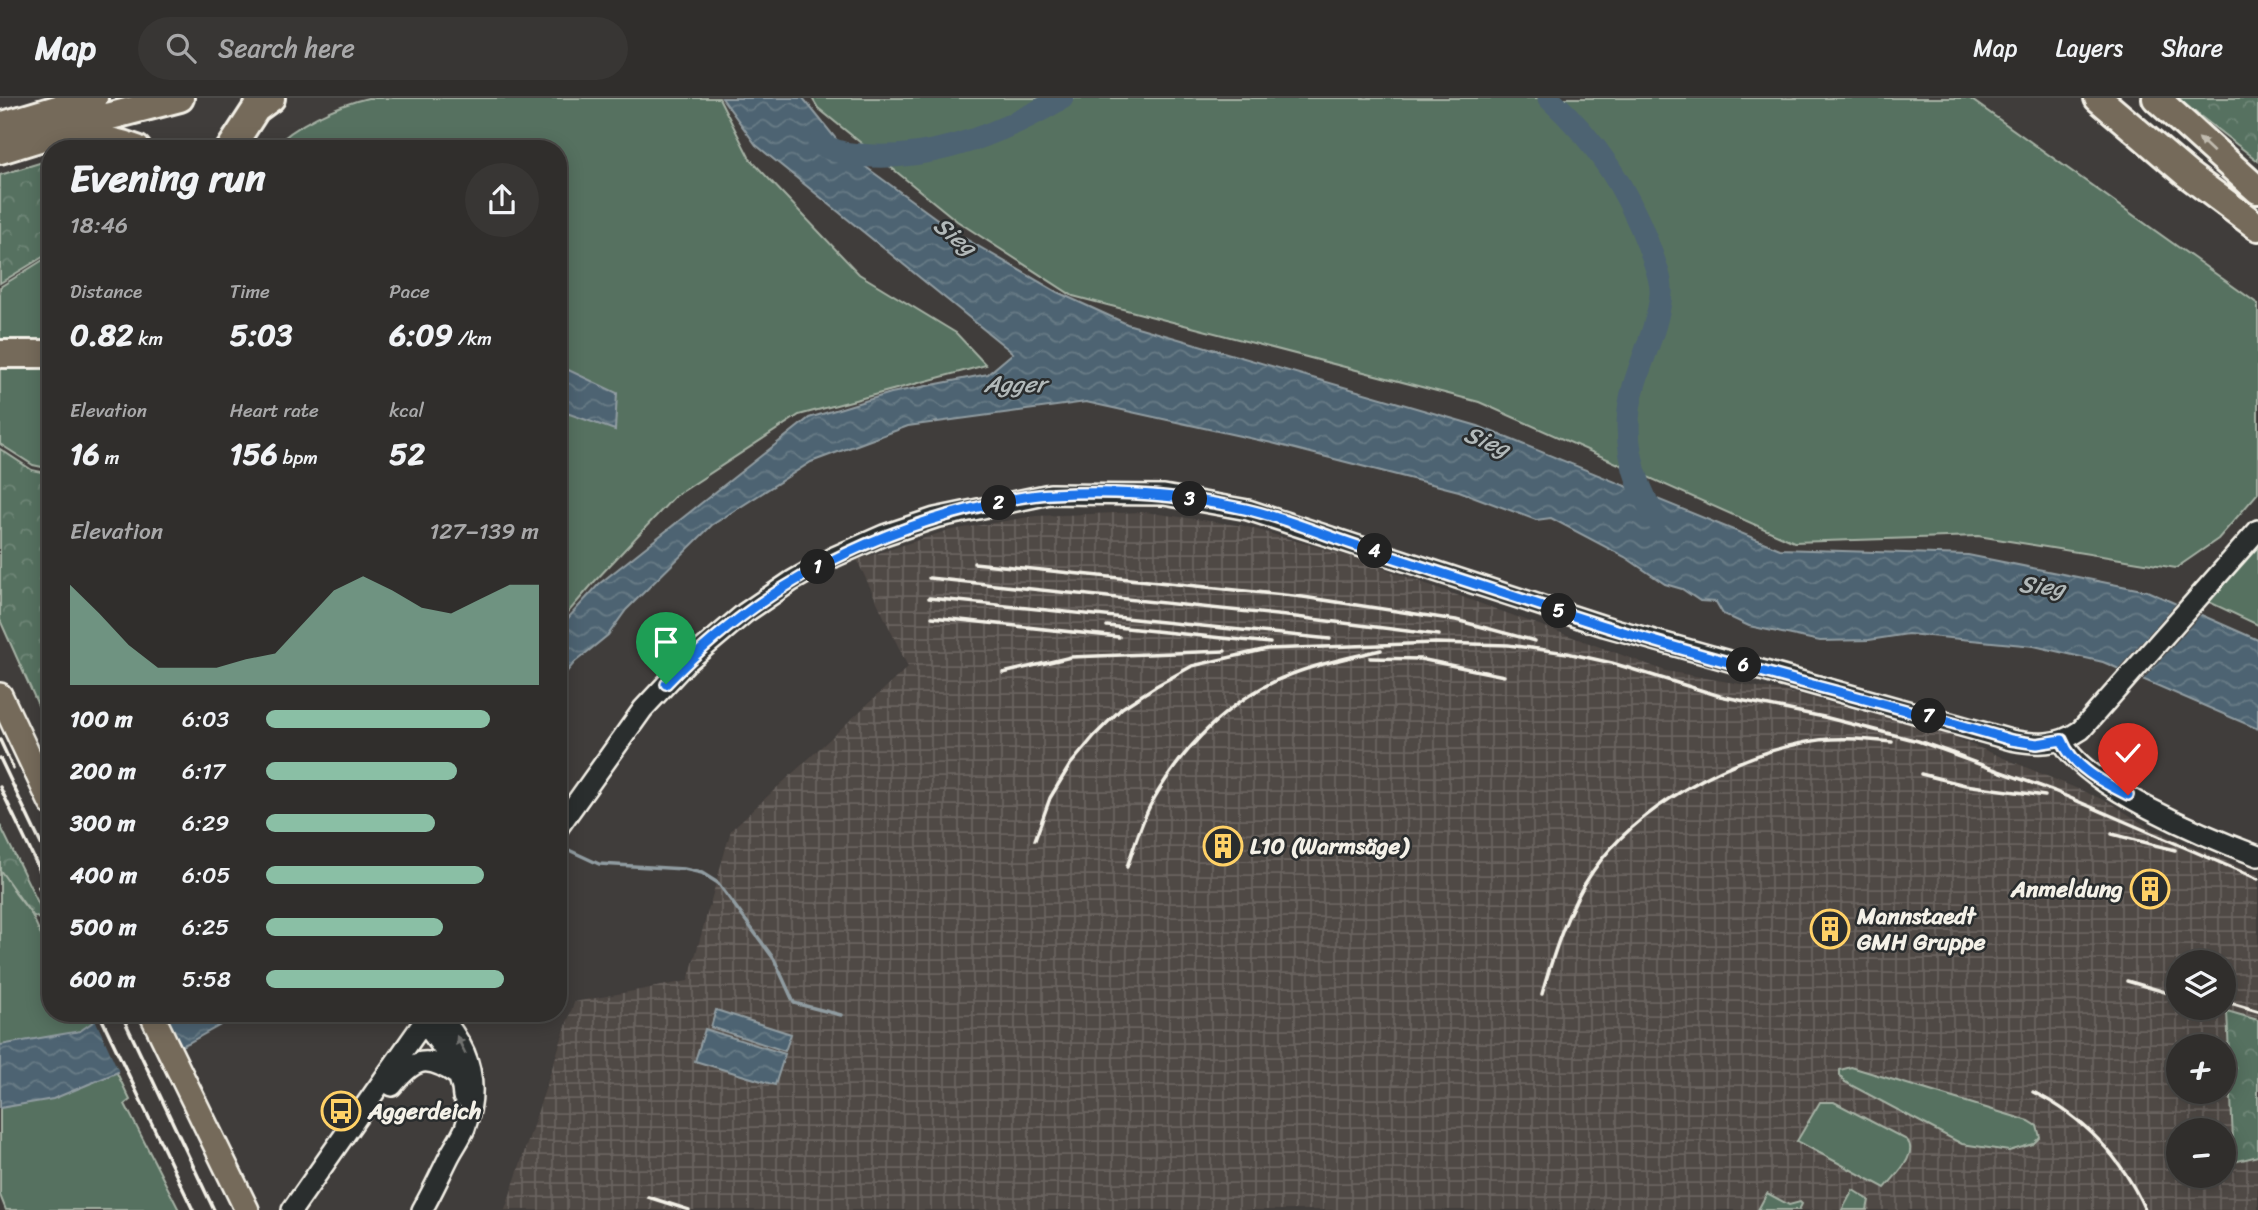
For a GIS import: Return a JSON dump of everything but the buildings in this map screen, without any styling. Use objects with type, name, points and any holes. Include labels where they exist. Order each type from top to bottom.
[{"type":"highway","points":[[1,138],[29,107],[60,98]]},
{"type":"highway","points":[[1,138],[94,98]]},
{"type":"highway","points":[[1,138],[111,116],[180,98]]},
{"type":"highway","points":[[236,140],[256,109],[271,98]]},
{"type":"highway","points":[[2098,98],[2187,174],[2258,228]]},
{"type":"highway","points":[[2123,98],[2258,221]]},
{"type":"highway","points":[[2156,98],[2258,190]]},
{"type":"highway","points":[[1,138],[102,140]]},
{"type":"highway","points":[[0,347],[42,347]]},
{"type":"highway","points":[[0,354],[42,354]]},
{"type":"main road","points":[[0,695],[42,784]]},
{"type":"main road","points":[[155,1022],[247,1210]]},
{"type":"street","points":[[567,815],[630,726],[673,677],[714,638],[774,594],[834,557],[884,535],[935,518],[995,503],[1050,494],[1164,495],[1248,510],[1617,630],[2011,740],[2037,744],[2062,740],[2081,730],[2258,530]]},
{"type":"street","points":[[2062,740],[2071,756],[2084,768],[2119,791],[2197,832],[2258,856]]},
{"type":"street","points":[[292,1210],[426,1022]]},
{"type":"street","points":[[432,1022],[437,1040],[459,1076],[464,1101],[450,1155]]},
{"type":"street","points":[[422,1210],[459,1141],[469,1112],[471,1077],[459,1040],[454,1031],[440,1022]]},
{"type":"street","points":[[362,1111],[383,1096],[402,1073],[415,1063],[433,1062],[459,1076]]},
{"type":"shaded area","points":[[1145,512],[1244,526],[1349,556],[1666,671],[1797,694],[1944,733],[2109,802],[2151,829],[2258,875],[2258,1210],[505,1210],[574,1002],[688,981],[731,830],[908,667],[857,560],[946,531],[1035,516]]},
{"type":"green space","points":[[368,98],[719,98],[750,159],[859,274],[956,333],[986,365],[799,415],[674,497],[567,614],[567,140],[281,140],[317,117]]},
{"type":"green space","points":[[812,98],[1969,98],[2258,304],[2258,493],[2218,539],[2176,568],[1978,536],[1794,542],[1479,402],[1073,296],[957,221],[818,108]]},
{"type":"green space","points":[[2177,98],[2258,98],[2258,161]]},
{"type":"green space","points":[[42,162],[42,257],[0,283],[0,175]]},
{"type":"green space","points":[[42,261],[42,467],[33,465],[0,444],[0,287]]},
{"type":"green space","points":[[0,449],[32,470],[42,472],[42,714],[0,620]]},
{"type":"green space","points":[[2258,547],[2258,625],[2209,602]]},
{"type":"green space","points":[[0,825],[42,911],[42,920],[32,915],[0,870]]},
{"type":"green space","points":[[0,861],[15,893],[32,915],[42,937],[42,1022],[92,1022],[130,1100],[125,1104],[179,1210],[6,1210],[0,1195]]},
{"type":"green space","points":[[2236,1014],[2258,1020],[2258,1156],[2236,1162],[2236,1118],[2232,1118],[2231,1104],[2236,1104],[2236,1034],[2228,1034],[2227,1020],[2236,1020]]},
{"type":"green space","points":[[1851,1067],[2029,1121],[2037,1126],[2040,1137],[2033,1144],[2009,1151],[1962,1144],[1845,1082],[1840,1070]]},
{"type":"green space","points":[[1820,1102],[1834,1102],[1907,1140],[1910,1146],[1908,1158],[1885,1188],[1797,1141]]},
{"type":"green space","points":[[1853,1190],[1869,1200],[1867,1210],[1842,1210]]},
{"type":"green space","points":[[1767,1193],[1789,1205],[1800,1202],[1802,1204],[1799,1210],[1758,1210]]},
{"type":"water","points":[[722,98],[803,98],[848,154],[959,235],[1057,292],[1127,324],[1478,426],[1780,549],[1968,555],[2147,591],[2258,640],[2258,729],[2103,662],[2034,646],[1908,634],[1869,640],[1820,641],[1749,626],[1723,614],[1716,602],[1700,601],[1682,589],[1665,584],[1625,557],[1551,518],[1536,520],[1459,491],[1272,443],[1086,402],[908,426],[811,462],[712,525],[626,610],[608,635],[567,671],[567,619],[599,584],[809,418],[891,393],[988,374],[1013,353],[756,145]]},
{"type":"water","points":[[567,369],[617,393],[615,430],[567,413]]},
{"type":"water","points":[[716,1010],[791,1034],[785,1051],[711,1027]]},
{"type":"water","points":[[93,1022],[226,1022],[188,1043],[53,1099],[0,1108],[0,1045],[80,1031]]},
{"type":"water","points":[[705,1029],[785,1054],[775,1085],[695,1061]]},
{"type":"pier","points":[[2178,601],[2203,612],[2141,682],[2116,671]]},
{"type":"pier","points":[[96,1022],[170,1022],[183,1049],[120,1074]]},
{"type":"waterway","points":[[819,144],[846,153],[878,156],[933,151],[987,135],[1062,98]]},
{"type":"waterway","points":[[1549,98],[1595,148],[1620,185],[1640,225],[1659,276],[1659,306],[1634,386],[1628,421],[1628,438],[1635,471],[1640,488],[1656,519]]},
{"type":"waterway","points":[[567,849],[599,864],[684,869],[702,873],[718,883],[774,959],[794,1003],[841,1015]]},
{"type":"railway","points":[[974,563],[1303,597],[1456,620],[1535,641]]},
{"type":"railway","points":[[929,578],[1439,635]]},
{"type":"railway","points":[[929,598],[1330,639]]},
{"type":"railway","points":[[932,617],[1119,637]]},
{"type":"railway","points":[[1107,626],[1270,643]]},
{"type":"railway","points":[[1035,840],[1050,798],[1070,765],[1122,708],[1192,666],[1267,649],[1436,643],[1508,645],[1567,653],[1612,663],[1720,696],[1824,717],[1918,741],[1963,757]]},
{"type":"railway","points":[[1127,867],[1152,802],[1179,762],[1211,726],[1249,696],[1292,674],[1381,650]]},
{"type":"railway","points":[[1003,673],[1071,657],[1225,651]]},
{"type":"railway","points":[[1370,658],[1420,659],[1504,676]]},
{"type":"railway","points":[[1542,994],[1563,930],[1584,885],[1611,848],[1658,807],[1714,774],[1773,750],[1824,739],[1892,742]]},
{"type":"railway","points":[[0,740],[13,768]]},
{"type":"railway","points":[[1954,755],[2054,791],[2258,879]]},
{"type":"railway","points":[[0,758],[42,846]]},
{"type":"railway","points":[[1921,774],[1965,785],[2045,796]]},
{"type":"railway","points":[[0,787],[42,875]]},
{"type":"railway","points":[[2112,834],[2175,850]]},
{"type":"railway","points":[[39,887],[42,893]]},
{"type":"railway","points":[[2127,981],[2166,992]]},
{"type":"railway","points":[[2236,1005],[2258,1011]]},
{"type":"railway","points":[[103,1022],[193,1210]]},
{"type":"railway","points":[[125,1022],[214,1210]]},
{"type":"railway","points":[[2033,1092],[2068,1113],[2100,1141],[2125,1173],[2145,1210]]},
{"type":"railway","points":[[648,1197],[689,1210]]},
{"type":"place","name":"L10 (Warmsäge)","points":[[1223,846]]},
{"type":"place","name":"Anmeldung","points":[[2150,889]]},
{"type":"place","name":"Mannstaedt GMH Gruppe","points":[[1830,929]]},
{"type":"place","name":"Aggerdeich","points":[[341,1111]]},
{"type":"route","points":[[666,684],[687,662],[745,613],[834,557],[884,535],[935,518],[995,503],[1050,494],[1164,495],[1248,510],[1604,626],[2011,740],[2037,744],[2062,740],[2071,756],[2084,768],[2128,795]]},
{"type":"water label","name":"Sieg","points":[[955,236]]},
{"type":"water label","name":"Agger","points":[[1015,384]]},
{"type":"water label","name":"Sieg","points":[[1487,441]]},
{"type":"water label","name":"Sieg","points":[[2042,586]]}]
